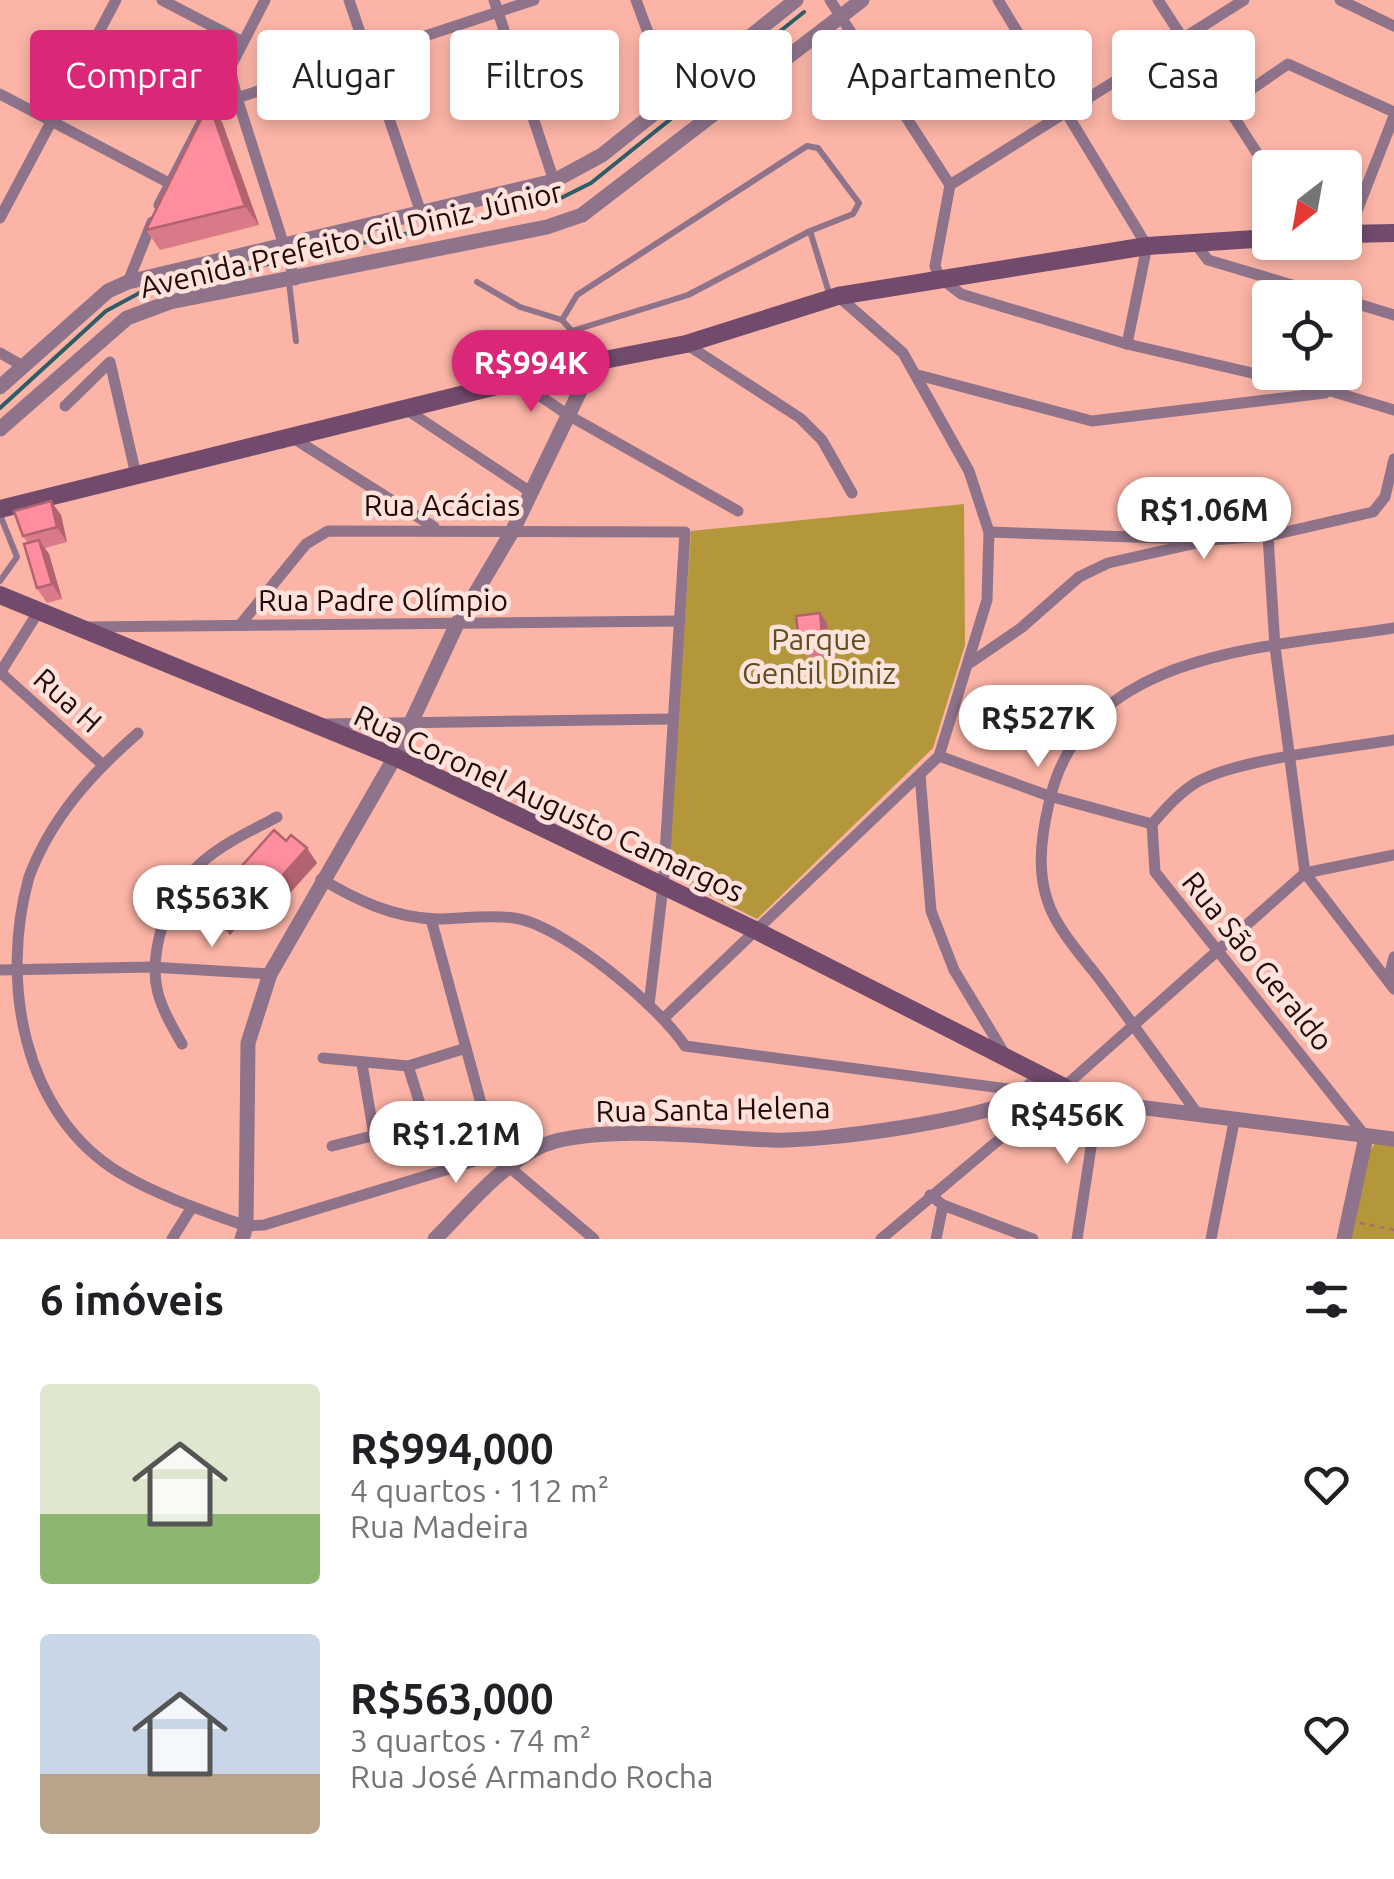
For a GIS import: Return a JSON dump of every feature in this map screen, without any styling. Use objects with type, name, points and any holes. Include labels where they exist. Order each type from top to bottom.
[{"type":"main road","points":[[1362,234],[1394,233]]},
{"type":"main road","points":[[0,512],[404,408],[686,344],[834,296],[1146,246],[1252,239]]},
{"type":"main road","name":"Rua Coronel Augusto Camargos","points":[[0,594],[86,626],[395,757],[757,931],[1006,1056],[1031,1094],[1064,1087]]},
{"type":"street","points":[[0,218],[116,0]]},
{"type":"street","points":[[162,0],[241,41]]},
{"type":"street","points":[[237,48],[265,0]]},
{"type":"street","points":[[348,0],[357,30]]},
{"type":"street","points":[[430,32],[496,6],[534,0]]},
{"type":"street","points":[[636,0],[647,30]]},
{"type":"street","name":"Avenida Prefeito Gil Diniz Júnior","points":[[758,30],[796,0]]},
{"type":"street","name":"Avenida Prefeito Gil Diniz Júnior","points":[[0,429],[128,318],[170,302],[292,281],[547,227],[582,215],[834,7],[862,0]]},
{"type":"street","points":[[998,0],[1017,30]]},
{"type":"street","points":[[1158,0],[1179,30]]},
{"type":"street","points":[[1197,30],[1244,0]]},
{"type":"street","points":[[1340,0],[1394,26]]},
{"type":"street","points":[[496,6],[554,181]]},
{"type":"street","points":[[834,7],[950,184],[935,266],[939,278],[962,294],[1126,344],[1334,392],[1394,410]]},
{"type":"street","points":[[1255,87],[1288,64],[1394,114],[1362,196]]},
{"type":"street","points":[[257,92],[237,98],[292,281]]},
{"type":"street","points":[[0,94],[168,182]]},
{"type":"street","points":[[128,282],[168,182],[200,120]]},
{"type":"street","points":[[388,120],[421,213]]},
{"type":"street","name":"Avenida Prefeito Gil Diniz Júnior","points":[[0,388],[108,291],[128,282],[554,181],[602,154],[644,120]]},
{"type":"street","points":[[950,184],[1053,120]]},
{"type":"street","points":[[1073,120],[1146,246],[1126,344]]},
{"type":"street","points":[[1236,120],[1255,150]]},
{"type":"street","points":[[1194,242],[1208,260],[1275,280]]},
{"type":"street","points":[[666,1016],[939,756],[986,600],[989,532],[969,471],[903,353],[834,296]]},
{"type":"street","points":[[1362,305],[1394,315]]},
{"type":"street","points":[[686,344],[800,418],[822,440],[852,493]]},
{"type":"street","points":[[0,353],[23,366]]},
{"type":"street","points":[[65,406],[110,362],[136,475]]},
{"type":"street","points":[[244,1232],[248,1043],[270,974],[320,879],[395,757],[456,626],[512,530],[594,362]]},
{"type":"street","points":[[918,375],[1092,422],[1334,392]]},
{"type":"street","points":[[518,381],[568,415],[738,511]]},
{"type":"street","points":[[404,408],[529,491]]},
{"type":"street","points":[[290,436],[436,528]]},
{"type":"street","points":[[989,532],[1210,540],[1268,536],[1373,512],[1385,497],[1394,460]]},
{"type":"street","name":"Rua Acácias","points":[[240,625],[306,544],[328,531],[436,528],[686,532],[680,621]]},
{"type":"street","points":[[1268,536],[1275,647],[1305,872],[1391,985]]},
{"type":"street","points":[[970,663],[1021,628],[1080,577],[1108,563],[1210,540]]},
{"type":"street","points":[[0,673],[40,609]]},
{"type":"street","points":[[649,1004],[663,886],[680,621]]},
{"type":"street","name":"Rua Padre Olímpio","points":[[86,626],[456,626],[680,621]]},
{"type":"street","points":[[1199,1116],[1055,918],[1039,858],[1049,796],[1078,733],[1102,708],[1138,684],[1206,658],[1394,628]]},
{"type":"street","name":"Rua H","points":[[0,673],[102,764]]},
{"type":"street","points":[[316,724],[672,719]]},
{"type":"street","points":[[138,733],[102,764],[71,800],[28,878],[6,970],[22,1045],[44,1093],[75,1134],[118,1172],[244,1232],[495,1155]]},
{"type":"street","points":[[939,756],[1049,796],[1152,824],[1174,798],[1200,780],[1292,756],[1394,740]]},
{"type":"street","points":[[920,776],[931,911],[954,970],[1006,1056]]},
{"type":"street","points":[[182,1044],[159,1005],[151,967],[168,901],[193,868],[228,842],[277,818]]},
{"type":"street","name":"Rua São Geraldo","points":[[1152,824],[1155,872],[1366,1137]]},
{"type":"street","points":[[1394,855],[1305,872],[1064,1087],[1098,1102],[1394,1139]]},
{"type":"street","points":[[320,879],[369,907],[431,919],[516,918],[544,927],[666,1016],[685,1046],[1031,1094]]},
{"type":"street","points":[[431,919],[463,1049],[495,1155],[594,1239]]},
{"type":"street","points":[[1391,985],[1394,957]]},
{"type":"street","points":[[6,970],[151,967],[270,974]]},
{"type":"street","points":[[322,1058],[408,1066],[463,1049]]},
{"type":"street","points":[[362,1064],[374,1135]]},
{"type":"street","points":[[408,1066],[426,1122]]},
{"type":"street","points":[[881,1239],[1021,1120],[1031,1094]]},
{"type":"street","points":[[1021,1120],[1031,1094]]},
{"type":"street","name":"Rua Santa Helena","points":[[435,1239],[510,1166],[540,1146],[616,1135],[777,1140],[824,1137],[1031,1094]]},
{"type":"street","points":[[1078,1239],[1098,1102]]},
{"type":"street","points":[[332,1146],[452,1116]]},
{"type":"street","points":[[1212,1239],[1234,1122]]},
{"type":"street","points":[[1344,1239],[1366,1137]]},
{"type":"street","points":[[930,1195],[943,1205],[1033,1239]]},
{"type":"street","points":[[936,1239],[943,1205]]},
{"type":"street","points":[[172,1239],[192,1207]]},
{"type":"lane","points":[[530,350],[564,342],[572,331],[688,294],[810,231],[853,214],[859,203],[818,148],[807,146],[577,295],[562,320]]},
{"type":"lane","points":[[810,231],[834,296]]},
{"type":"lane","points":[[292,281],[296,341]]},
{"type":"lane","points":[[477,282],[520,308],[562,320],[572,331]]},
{"type":"lane","points":[[0,512],[17,557],[0,581]]},
{"type":"path","points":[[1359,1223],[1394,1230]]},
{"type":"green space","name":"Parque Gentil Diniz","points":[[964,504],[965,645],[933,748],[757,919],[667,873],[691,531]]},
{"type":"green space","points":[[1377,1140],[1394,1142],[1394,1239],[1351,1239],[1364,1160]]},
{"type":"building","points":[[201,120],[215,120],[245,206],[146,230]]},
{"type":"building","points":[[51,501],[57,527],[23,536],[14,511]]},
{"type":"building","points":[[39,540],[52,584],[37,588],[24,544]]},
{"type":"building","points":[[820,613],[823,645],[800,648],[796,616]]},
{"type":"building","points":[[274,830],[286,841],[291,835],[307,848],[280,878],[268,868],[220,920],[205,907]]},
{"type":"waterway","points":[[310,254],[551,203],[591,183],[804,12]]},
{"type":"waterway","points":[[0,408],[106,311],[143,291],[268,264]]}]
